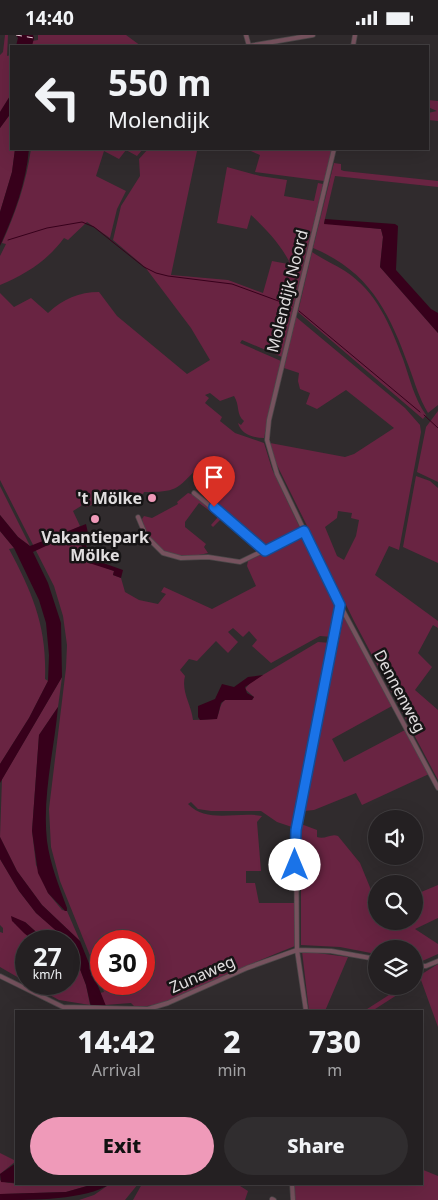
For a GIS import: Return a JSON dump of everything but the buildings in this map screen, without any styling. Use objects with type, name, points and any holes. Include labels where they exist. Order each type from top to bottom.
[{"type":"street","points":[[255,45],[313,35]]},
{"type":"street","name":"Molendijk Noord","points":[[267,440],[281,369],[334,150]]},
{"type":"street","name":"Dennenweg","points":[[267,440],[277,474],[340,605],[438,788]]},
{"type":"street","points":[[194,493],[265,551]]},
{"type":"street","points":[[138,517],[144,534],[163,553],[174,557],[208,557],[240,562],[304,531]]},
{"type":"street","points":[[306,1010],[297,950],[296,830],[340,605]]},
{"type":"street","points":[[297,950],[331,951],[368,958]]},
{"type":"street","name":"Zunaweg","points":[[0,976],[55,1004],[70,1008],[109,1009],[159,1006],[247,968],[297,950]]},
{"type":"street","points":[[423,966],[438,961]]},
{"type":"street","points":[[292,1185],[293,1200]]},
{"type":"shaded area","points":[[5,35],[8,35],[7,56],[10,55],[10,96],[0,112],[0,55],[3,52]]},
{"type":"shaded area","points":[[16,35],[33,35],[34,38],[32,45],[16,45],[18,38]]},
{"type":"shaded area","points":[[38,35],[126,35],[140,45],[32,45],[32,41],[38,40]]},
{"type":"shaded area","points":[[10,96],[10,114],[0,128],[0,112]]},
{"type":"shaded area","points":[[429,100],[438,101],[438,121],[429,120],[429,113],[437,111],[429,107]]},
{"type":"shaded area","points":[[10,114],[10,150],[15,150],[12,172],[0,212],[0,128]]},
{"type":"shaded area","points":[[15,150],[29,150],[19,199],[0,246],[0,212],[12,172]]},
{"type":"shaded area","points":[[31,150],[126,150],[119,159],[104,151],[96,176],[126,191],[117,209],[110,238],[87,222],[68,240],[64,238],[35,266],[0,285],[0,256],[6,244],[2,243],[20,197]]},
{"type":"shaded area","points":[[126,150],[142,150],[137,156]]},
{"type":"shaded area","points":[[147,150],[197,151],[171,275],[228,280],[263,293],[272,261],[288,264],[289,261],[277,242],[251,215],[247,229],[217,223],[227,167],[260,176],[287,180],[284,196],[314,201],[318,183],[323,184],[282,357],[242,340],[240,343],[281,361],[264,438],[252,436],[242,430],[238,423],[241,425],[244,421],[240,416],[234,396],[220,401],[210,393],[205,395],[209,398],[205,403],[222,417],[220,421],[235,433],[264,443],[272,469],[300,528],[298,532],[271,548],[262,547],[209,499],[222,485],[213,477],[209,481],[207,475],[198,467],[185,481],[170,490],[144,492],[143,494],[130,492],[86,507],[83,499],[81,506],[73,511],[80,526],[74,529],[89,562],[114,571],[113,575],[121,578],[125,592],[139,600],[158,604],[166,594],[161,592],[164,587],[212,609],[256,586],[247,566],[248,561],[301,534],[304,536],[337,601],[333,637],[320,636],[271,663],[252,646],[257,640],[249,631],[243,637],[233,628],[228,632],[238,642],[228,653],[216,641],[197,661],[189,659],[180,670],[185,676],[185,693],[193,720],[215,719],[221,704],[225,700],[252,700],[254,697],[245,689],[251,682],[318,642],[332,643],[295,828],[277,822],[261,811],[211,811],[198,809],[191,802],[188,804],[204,814],[262,816],[257,822],[261,871],[246,871],[246,883],[255,883],[259,903],[295,903],[295,946],[165,1002],[135,1007],[131,1003],[105,1005],[101,995],[155,995],[155,930],[90,930],[90,956],[60,881],[51,847],[49,809],[66,668],[67,645],[63,616],[54,586],[0,480],[0,293],[14,307],[31,298],[48,313],[72,297],[85,293],[99,292],[117,316],[187,374],[210,360],[191,328],[145,267],[113,240],[121,206],[140,176],[139,159]]},
{"type":"shaded area","points":[[248,150],[332,150],[324,181],[255,172],[260,155]]},
{"type":"shaded area","points":[[334,163],[341,164],[341,170],[344,171],[438,181],[438,187],[335,176],[324,223],[381,229],[383,237],[380,267],[438,333],[438,405],[428,413],[394,329],[375,296],[349,269],[313,248]]},
{"type":"shaded area","points":[[325,219],[395,224],[398,226],[396,270],[431,309],[438,313],[438,333],[380,267],[383,237],[381,229],[324,224]]},
{"type":"shaded area","points":[[312,252],[356,279],[374,299],[398,346],[415,395],[426,415],[423,419],[298,312]]},
{"type":"shaded area","points":[[296,317],[405,408],[420,425],[421,432],[399,550],[389,546],[375,575],[438,621],[438,628],[433,625],[418,653],[432,667],[415,690],[438,710],[438,780],[354,621],[274,459],[270,443],[345,457],[354,454],[394,428],[346,390],[317,409],[306,404],[310,393],[300,389],[299,373],[284,368]],"holes":[[[338,511],[352,513],[351,518],[359,520],[356,536],[344,560],[337,556],[325,527],[337,518]]]},
{"type":"shaded area","points":[[438,411],[438,482],[417,472],[426,427]]},
{"type":"shaded area","points":[[416,476],[430,481],[438,488],[438,563],[403,547]]},
{"type":"shaded area","points":[[0,486],[30,546],[18,537],[0,515]]},
{"type":"shaded area","points":[[188,493],[197,496],[223,517],[213,527],[211,525],[218,517],[199,503],[185,522],[185,527],[206,544],[204,547],[208,553],[185,556],[175,555],[158,547],[151,540],[142,519],[144,516],[152,518],[178,504],[177,502]]},
{"type":"shaded area","points":[[0,515],[18,537],[30,546],[86,524],[88,533],[82,536],[92,559],[123,570],[121,578],[113,575],[114,571],[89,563],[76,532],[33,552],[48,583],[61,623],[62,677],[0,783],[0,764],[29,718],[48,681],[49,655],[46,623],[39,600],[14,548],[0,531]]},
{"type":"shaded area","points":[[0,531],[14,548],[9,549],[37,611],[44,643],[45,679],[48,681],[29,718],[0,764]]},
{"type":"shaded area","points":[[344,615],[392,706],[332,739],[344,762],[405,730],[429,774],[362,805],[356,793],[314,810],[304,811]]},
{"type":"shaded area","points":[[263,675],[245,687],[247,693],[254,697],[252,700],[225,700],[221,703],[217,719],[200,720],[198,717],[198,706],[215,699],[222,684],[234,687],[248,677]]},
{"type":"shaded area","points":[[62,677],[58,707],[39,735],[32,831],[36,865],[48,893],[62,910],[67,911],[75,930],[68,930],[42,905],[17,871],[0,837],[2,779]]},
{"type":"shaded area","points":[[58,707],[47,790],[46,824],[50,858],[67,911],[48,893],[38,873],[32,831],[39,735]]},
{"type":"shaded area","points":[[301,824],[317,830],[317,837],[338,836],[360,863],[368,882],[368,930],[417,930],[438,944],[438,954],[423,961],[423,940],[368,940],[368,952],[340,947],[301,945]]},
{"type":"shaded area","points":[[0,837],[17,871],[42,905],[68,930],[55,930],[36,913],[19,891],[0,859]]},
{"type":"shaded area","points":[[0,859],[19,891],[36,913],[56,930],[34,930],[25,922],[14,923],[23,930],[15,930],[15,976],[0,967],[0,932],[3,933],[3,928],[0,925]]},
{"type":"shaded area","points":[[438,885],[438,918],[423,925],[423,891]]},
{"type":"shaded area","points":[[11,916],[25,922],[34,930],[21,930],[12,921]]},
{"type":"shaded area","points":[[80,941],[90,966],[90,995],[102,995],[108,1010],[92,1010],[80,969]]},
{"type":"shaded area","points":[[302,951],[348,957],[325,1010],[309,1010]]},
{"type":"shaded area","points":[[438,964],[438,1027],[423,986],[423,973]]},
{"type":"shaded area","points":[[80,969],[90,1005],[59,1000],[50,995],[80,995]]},
{"type":"shaded area","points":[[389,995],[397,995],[374,1010],[366,1010]]},
{"type":"shaded area","points":[[0,1153],[15,1162],[0,1174]]},
{"type":"shaded area","points":[[15,1164],[15,1183],[1,1182],[0,1174]]},
{"type":"shaded area","points":[[423,1170],[438,1176],[438,1200],[295,1200],[295,1185],[423,1185]]},
{"type":"shaded area","points":[[0,1180],[15,1185],[90,1185],[66,1192],[0,1194]]},
{"type":"shaded area","points":[[90,1185],[108,1185],[73,1196],[0,1200],[0,1194],[66,1192]]},
{"type":"shaded area","points":[[109,1185],[137,1185],[125,1200],[79,1200],[94,1195]]},
{"type":"shaded area","points":[[141,1185],[239,1185],[248,1191],[245,1200],[133,1200]]},
{"type":"waterway","points":[[8,240],[47,228],[82,222],[94,227],[144,267],[156,273],[232,284],[292,306]]},
{"type":"waterway","points":[[299,311],[420,412]]},
{"type":"waterway","points":[[424,415],[438,428]]},
{"type":"ferry route","points":[[16,35],[34,38]]},
{"type":"place","name":"'t Mölke","points":[[152,498]]},
{"type":"place","name":"Vakantiepark Mölke","points":[[95,519]]},
{"type":"route","points":[[214,507],[265,551],[304,531],[340,605],[296,830],[295,865]]}]
